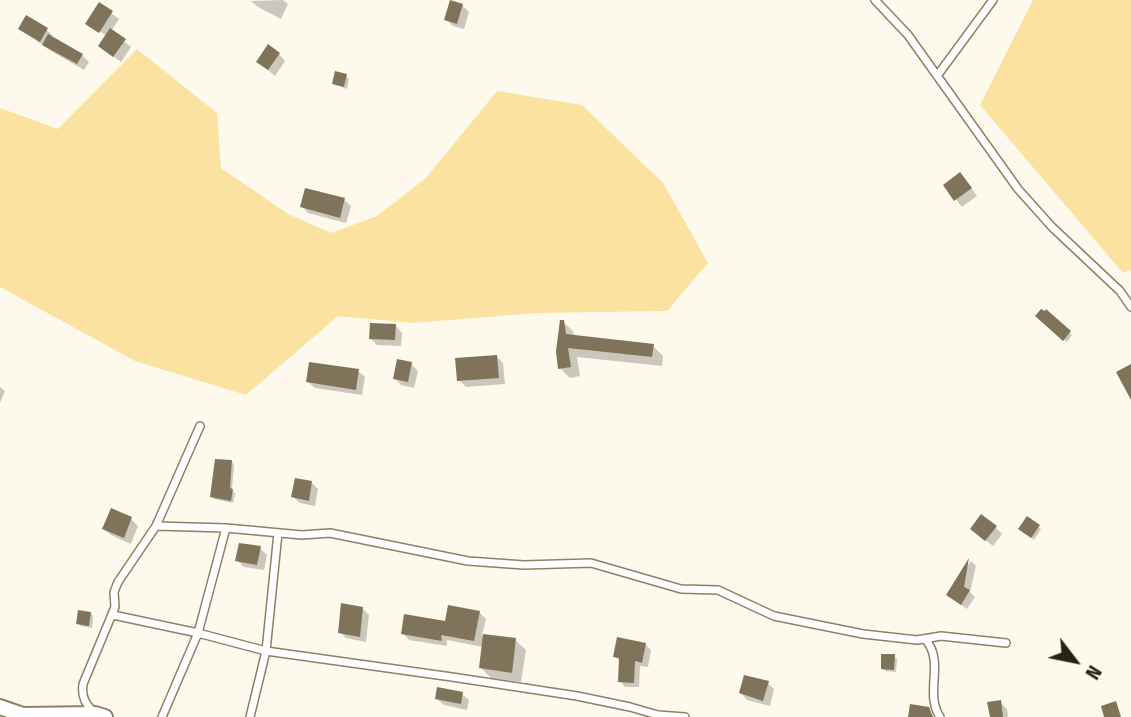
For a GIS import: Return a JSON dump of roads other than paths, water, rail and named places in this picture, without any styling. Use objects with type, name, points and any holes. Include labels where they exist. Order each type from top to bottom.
[{"type":"street","points":[[0,707],[22,716],[100,715]]},
{"type":"lane","points":[[875,0],[908,35],[1018,189],[1052,227],[1120,291],[1131,307]]},
{"type":"lane","points":[[937,76],[993,0]]},
{"type":"lane","points":[[100,715],[85,702],[83,684],[116,607],[114,592],[156,526],[200,426]]},
{"type":"lane","points":[[156,526],[226,528],[302,535],[330,533],[468,561],[524,565],[592,563],[681,589],[719,590],[780,618],[868,635],[926,640],[941,636],[1006,643]]},
{"type":"lane","points":[[162,717],[198,633],[226,528]]},
{"type":"lane","points":[[250,717],[266,651],[278,533]]},
{"type":"lane","points":[[113,615],[266,651],[577,696],[658,715],[685,717]]},
{"type":"lane","points":[[926,640],[934,650],[934,703],[940,717]]}]
